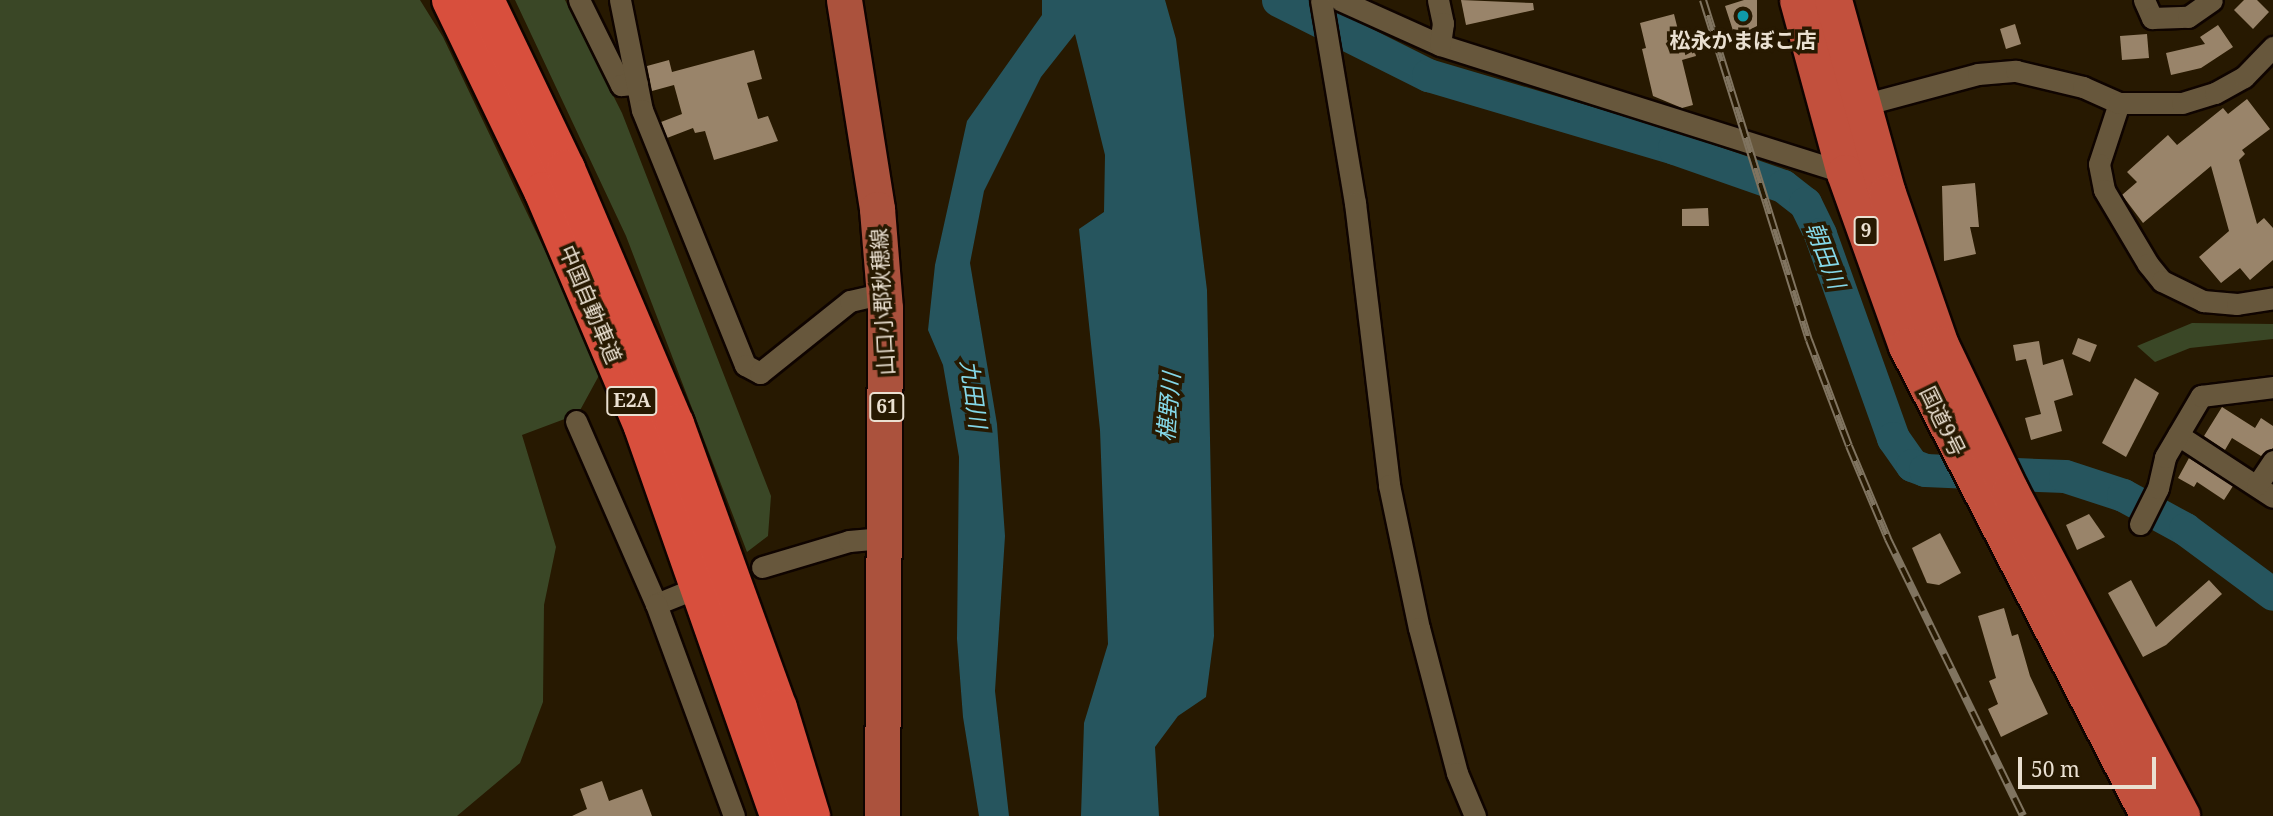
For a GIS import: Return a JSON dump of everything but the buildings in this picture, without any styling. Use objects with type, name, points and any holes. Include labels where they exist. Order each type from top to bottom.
[{"type":"highway","name":"中国自動車道","points":[[451,0],[543,191],[643,427],[779,816]]},
{"type":"highway","name":"中国自動車道","points":[[485,0],[566,169],[675,424],[778,708],[811,816]]},
{"type":"highway","name":"国道9号","points":[[1798,0],[1846,110],[1887,193],[1975,453]]},
{"type":"highway","name":"国道9号","points":[[1833,0],[1846,110],[1845,173],[1907,346],[1975,453],[2149,816]]},
{"type":"highway","name":"国道9号","points":[[1994,490],[2181,816]]},
{"type":"main road","name":"山口小郡秋穂線","points":[[844,0],[877,209],[884,293],[886,538],[882,816]]},
{"type":"street","points":[[579,0],[621,85],[636,84]]},
{"type":"street","points":[[620,0],[642,110],[745,365],[760,373],[850,301],[884,293]]},
{"type":"street","points":[[1438,0],[1443,23],[1440,46]]},
{"type":"street","points":[[2144,0],[2152,18],[2188,17],[2212,0]]},
{"type":"street","points":[[1475,816],[1457,773],[1419,628],[1389,485],[1355,202],[1328,50],[1327,1],[1440,46],[1845,173]]},
{"type":"street","points":[[1846,110],[1979,74],[2016,71],[2070,83],[2119,103],[2182,103],[2214,93],[2244,77],[2273,47]]},
{"type":"street","points":[[2119,103],[2099,164],[2104,190],[2148,264],[2162,281],[2203,301],[2237,304],[2273,298]]},
{"type":"street","points":[[2140,524],[2158,488],[2165,457],[2202,396],[2273,387]]},
{"type":"street","points":[[576,421],[656,604],[734,816]]},
{"type":"street","points":[[2178,435],[2265,491],[2273,461]]},
{"type":"street","points":[[762,567],[849,541],[886,538]]},
{"type":"street","points":[[656,604],[681,594]]},
{"type":"green space","points":[[0,0],[420,0],[443,37],[602,370],[578,414],[522,435],[556,547],[544,605],[543,702],[520,763],[457,816],[0,816]]},
{"type":"green space","points":[[515,0],[565,0],[622,113],[771,496],[768,536],[747,552],[626,236]]},
{"type":"green space","points":[[2192,323],[2273,324],[2273,339],[2190,348],[2155,362],[2137,346]]},
{"type":"water","points":[[1042,0],[1165,0],[1176,39],[1207,290],[1214,636],[1206,697],[1178,716],[1155,747],[1159,816],[1081,816],[1084,723],[1108,644],[1100,430],[1079,229],[1104,212],[1105,155],[1075,34],[1041,77],[984,191],[970,263],[997,424],[1005,536],[995,691],[1009,816],[979,816],[963,717],[957,639],[959,457],[943,365],[928,330],[935,265],[967,121],[1042,15]]},
{"type":"waterway","name":"朝田川","points":[[1278,0],[1428,75],[1674,148],[1783,186],[1805,203],[1820,234],[1893,438],[1912,465],[1925,470],[2065,476],[2123,495],[2185,529],[2273,594]]},
{"type":"railway","points":[[1703,0],[1809,340],[1849,446],[1888,539],[2023,816]]},
{"type":"place","name":"松永かまぼこ店","points":[[1743,16]]},
{"type":"water label","name":"九田川","points":[[974,394]]},
{"type":"water label","name":"椹野川","points":[[1168,407]]}]
